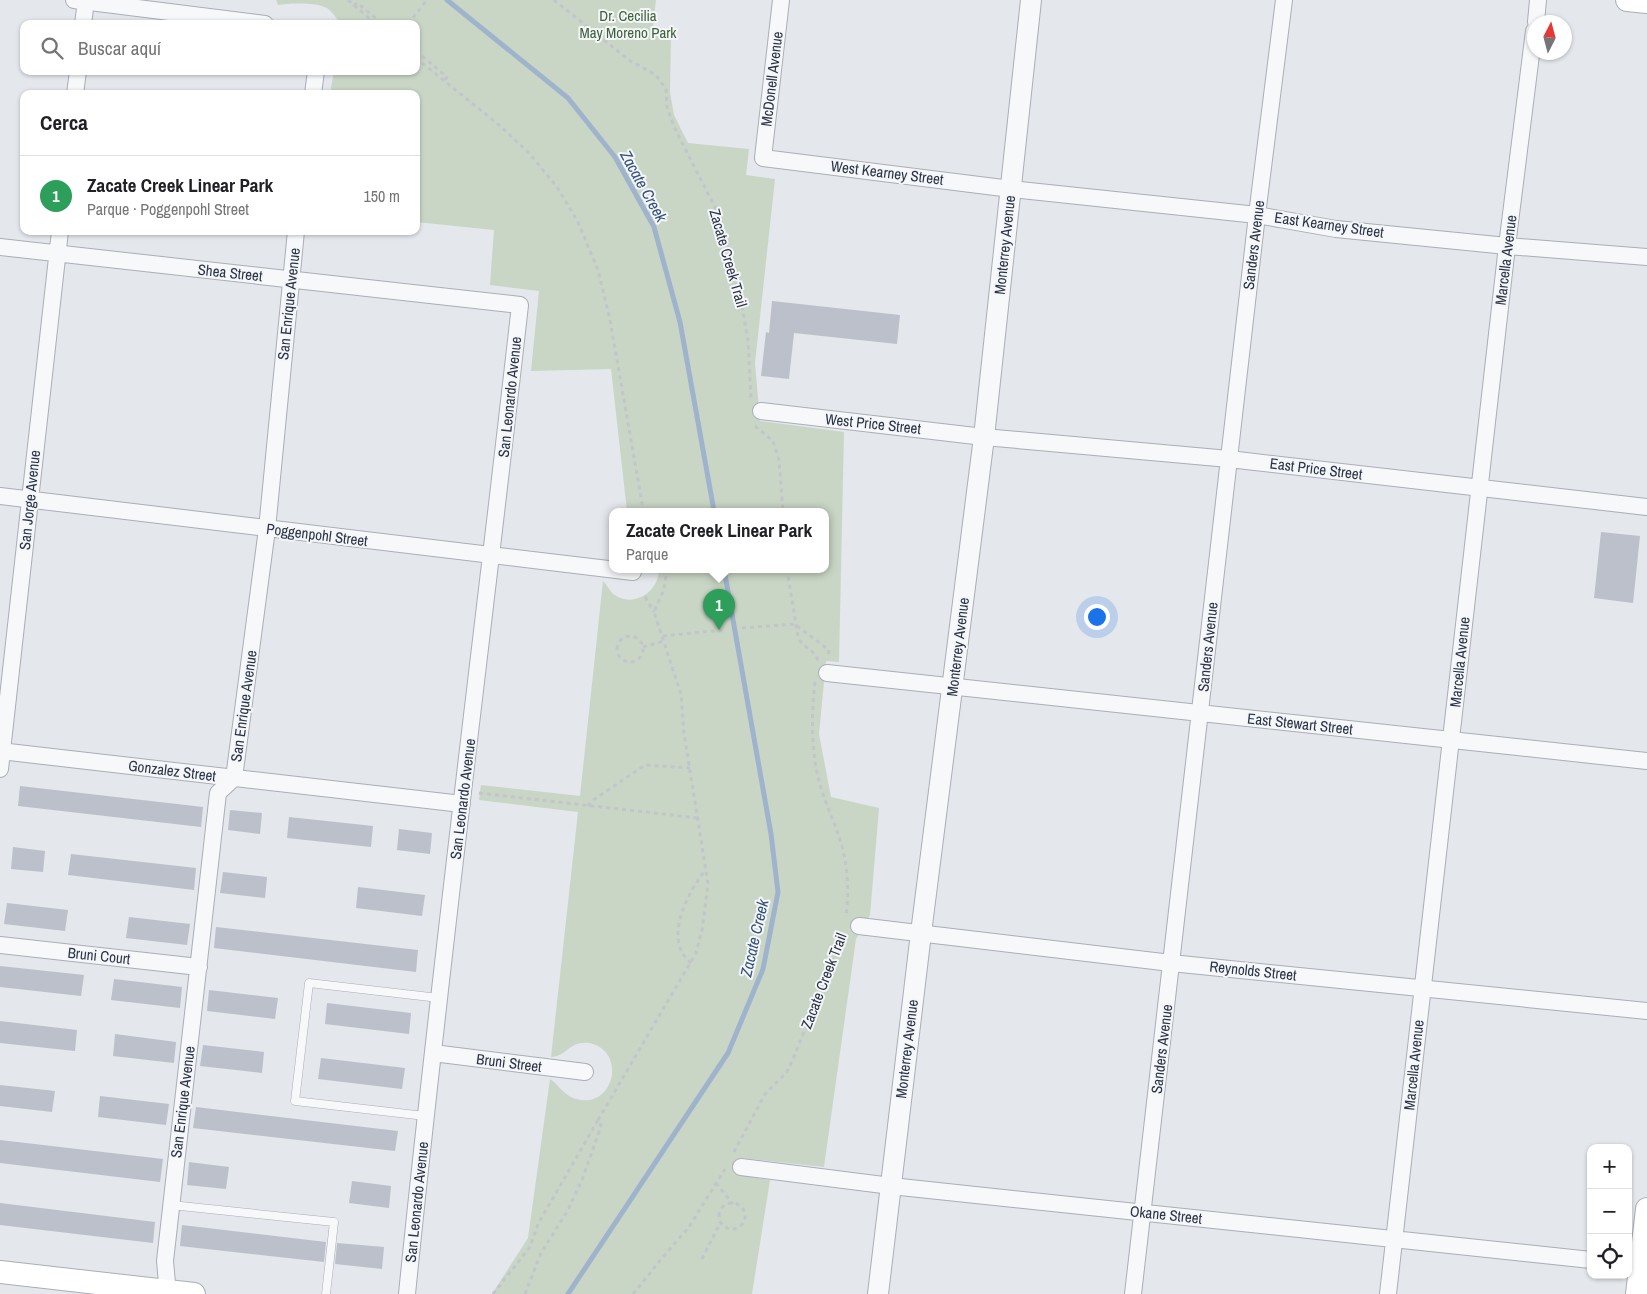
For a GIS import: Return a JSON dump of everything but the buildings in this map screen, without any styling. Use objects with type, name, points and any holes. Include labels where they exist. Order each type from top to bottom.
[{"type":"main road","points":[[1627,0],[1647,2]]},
{"type":"main road","points":[[1637,1294],[1638,1265],[1647,1209]]},
{"type":"main road","points":[[0,1272],[168,1293],[194,1294]]},
{"type":"street","name":"McDonell Avenue","points":[[763,158],[781,0]]},
{"type":"street","name":"Monterrey Avenue","points":[[878,1294],[921,933],[954,687],[984,436],[1031,0]]},
{"type":"street","name":"Sanders Avenue","points":[[1133,1294],[1257,215],[1284,0]]},
{"type":"street","points":[[1537,15],[1538,0]]},
{"type":"street","points":[[82,20],[80,1],[234,20]]},
{"type":"street","name":"Marcella Avenue","points":[[1388,1294],[1507,246],[1530,60]]},
{"type":"street","points":[[76,90],[77,75]]},
{"type":"street","points":[[314,90],[315,75]]},
{"type":"street","name":"West Kearney Street","points":[[763,158],[1011,189]]},
{"type":"street","name":"East Kearney Street","points":[[1011,189],[1257,215],[1336,229],[1647,258]]},
{"type":"street","name":"San Jorge Avenue","points":[[0,769],[59,235]]},
{"type":"street","name":"San Enrique Avenue","points":[[168,1293],[165,1261],[218,793],[234,778],[267,529],[296,235]]},
{"type":"street","name":"Shea Street","points":[[0,247],[520,305]]},
{"type":"street","name":"San Leonardo Avenue","points":[[408,1294],[425,1116],[520,305]]},
{"type":"street","name":"West Price Street","points":[[755,414],[984,436]]},
{"type":"street","name":"East Price Street","points":[[984,436],[1229,459],[1647,508]]},
{"type":"street","name":"Poggenpohl Street","points":[[0,496],[609,569]]},
{"type":"street","name":"East Stewart Street","points":[[820,671],[1647,761]]},
{"type":"street","name":"Gonzalez Street","points":[[1,751],[462,804]]},
{"type":"street","name":"Reynolds Street","points":[[850,923],[1171,963],[1647,1011]]},
{"type":"street","name":"Bruni Court","points":[[0,945],[199,967]]},
{"type":"street","name":"Bruni Street","points":[[433,1053],[586,1072]]},
{"type":"street","name":"Okane Street","points":[[733,1163],[891,1186],[1587,1260]]},
{"type":"lane","points":[[425,1116],[295,1101],[296,1091],[309,983],[439,998]]},
{"type":"lane","points":[[172,1205],[334,1222],[326,1294]]},
{"type":"path","points":[[348,0],[371,20]]},
{"type":"path","points":[[411,20],[427,0]]},
{"type":"path","name":"Zacate Creek Trail","points":[[554,0],[629,60],[656,75],[666,89],[667,107],[674,127],[720,217],[748,340],[755,414]]},
{"type":"path","points":[[354,6],[357,3],[377,20]]},
{"type":"path","points":[[420,54],[447,77],[444,80]]},
{"type":"path","points":[[420,61],[499,124],[529,153],[557,187],[578,222],[598,270],[610,320],[642,508]]},
{"type":"path","points":[[755,414],[773,441],[779,460],[783,508]]},
{"type":"path","points":[[654,612],[664,590],[666,573]]},
{"type":"path","points":[[788,573],[800,642],[816,654],[820,671]]},
{"type":"path","points":[[493,1294],[530,1247],[538,1224],[691,963],[702,930],[708,884],[684,734],[681,694],[663,636],[654,612],[645,597]]},
{"type":"path","points":[[742,628],[796,625]]},
{"type":"path","name":"Zacate Creek Trail","points":[[633,1294],[689,1227],[716,1183],[733,1163],[765,1094],[786,1073],[850,923],[842,844],[827,807],[814,755],[811,723],[820,671],[829,650],[796,625]]},
{"type":"path","points":[[663,636],[722,630]]},
{"type":"path","points":[[629,636],[637,638],[643,647],[641,656],[635,661],[627,661],[618,652],[621,640],[629,636]]},
{"type":"path","points":[[643,647],[664,641]]},
{"type":"path","points":[[588,806],[592,801],[645,765],[690,768]]},
{"type":"path","points":[[479,793],[698,818]]},
{"type":"path","points":[[691,963],[684,958],[680,951],[678,934],[684,905],[705,869]]},
{"type":"path","points":[[525,1294],[541,1253],[568,1210],[582,1180],[600,1129],[601,1125],[598,1120]]},
{"type":"path","points":[[716,1183],[733,1204]]},
{"type":"path","points":[[702,1259],[720,1223],[720,1209],[726,1205],[733,1204],[741,1207],[745,1213],[742,1224],[733,1229],[725,1228],[720,1223]]},
{"type":"green space","name":"Dr. Cecilia May Moreno Park","points":[[276,0],[656,0],[652,35],[671,36],[670,92],[674,115],[688,143],[749,149],[746,175],[775,179],[755,363],[760,421],[844,432],[839,662],[826,661],[819,734],[831,797],[879,808],[870,915],[856,939],[824,1167],[740,1158],[738,1175],[770,1180],[752,1294],[492,1294],[528,1238],[550,1079],[569,1096],[587,1100],[598,1097],[606,1089],[611,1079],[612,1068],[609,1057],[601,1048],[589,1043],[577,1044],[561,1054],[551,1057],[578,812],[479,800],[481,785],[580,796],[603,581],[613,594],[629,600],[644,596],[650,591],[655,585],[658,573],[829,573],[829,508],[627,508],[611,369],[531,371],[539,291],[490,285],[494,230],[420,222],[420,90],[331,90],[333,75],[420,75],[420,20],[338,20],[331,11],[322,6],[302,4],[278,5]]},
{"type":"waterway","name":"Zacate Creek","points":[[447,0],[568,98],[615,157],[654,227],[680,322],[713,508]]},
{"type":"waterway","name":"Zacate Creek","points":[[568,1294],[728,1053],[763,969],[778,892],[771,834],[725,573]]},
{"type":"place","name":"Zacate Creek Linear Park","points":[[719,630]]}]
